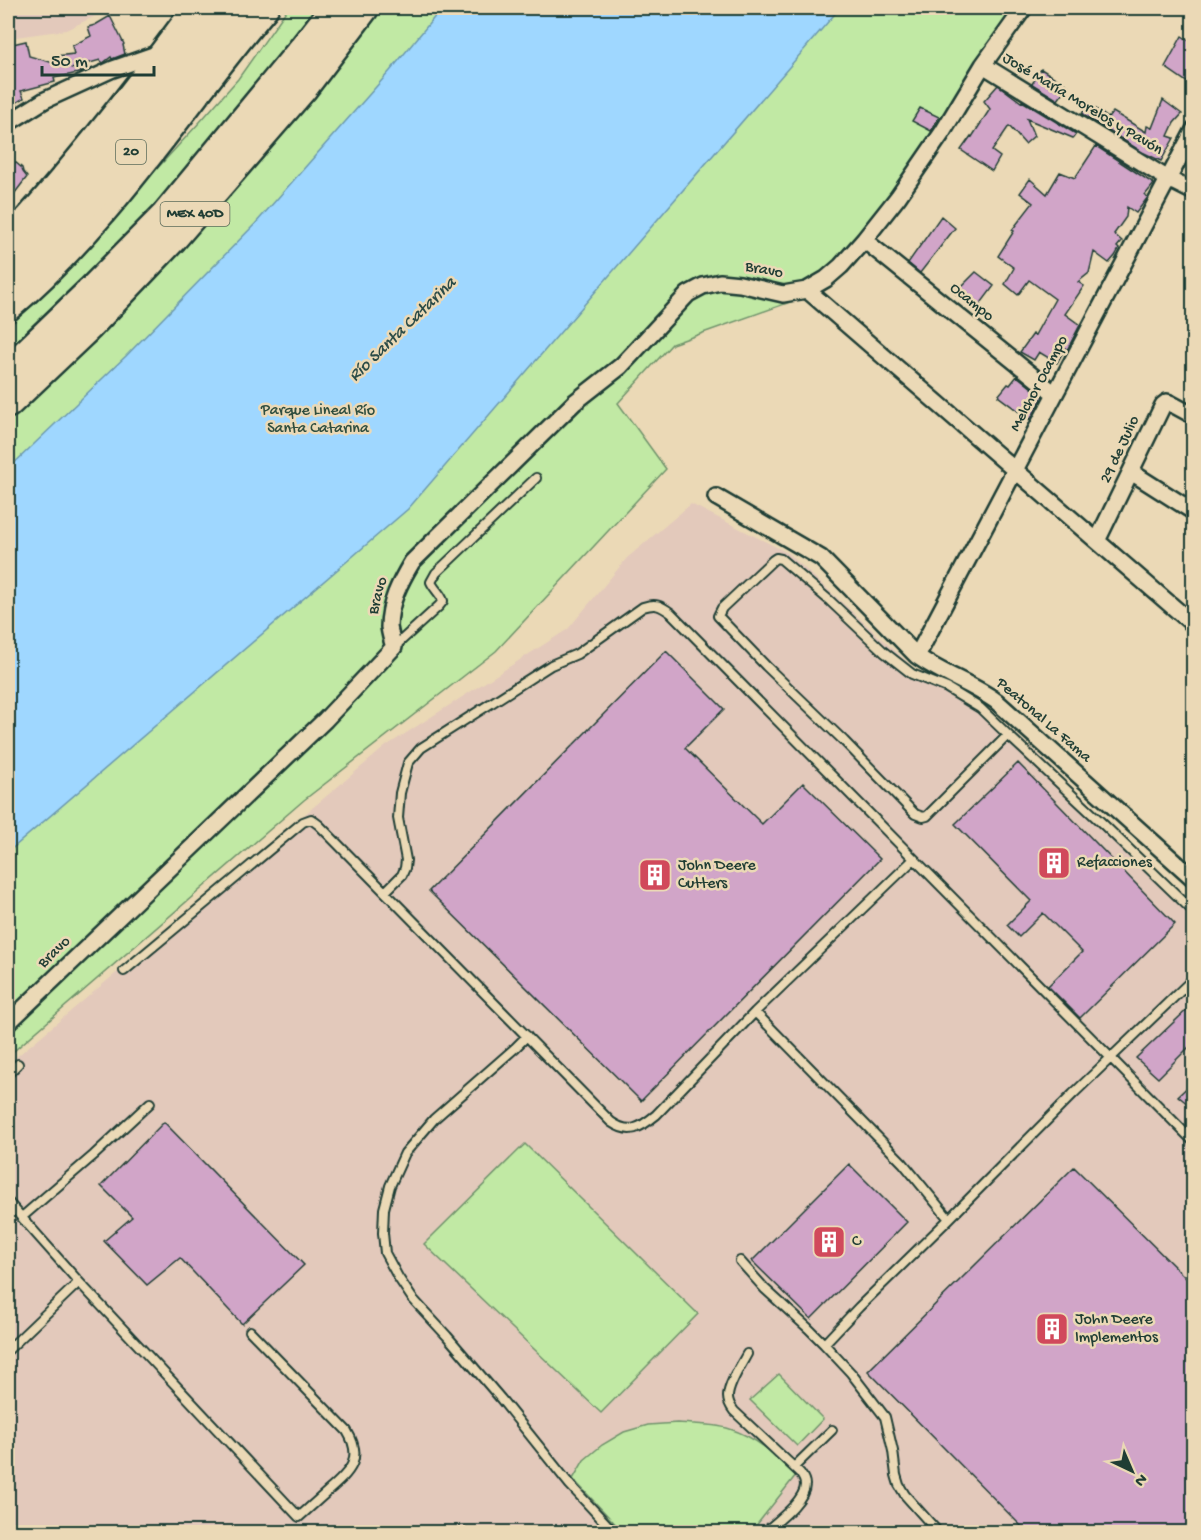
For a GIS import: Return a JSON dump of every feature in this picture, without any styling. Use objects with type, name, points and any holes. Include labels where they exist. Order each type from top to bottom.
[{"type":"highway","name":"MEX 40D","points":[[8,371],[165,215],[303,49],[334,8]]},
{"type":"highway","name":"MEX 40D","points":[[8,404],[88,327],[173,238],[303,88],[364,8]]},
{"type":"main road","name":"20","points":[[8,238],[92,141],[194,8]]},
{"type":"main road","name":"20","points":[[8,262],[105,158],[218,8]]},
{"type":"main road","name":"20","points":[[8,286],[38,259],[99,193],[244,8]]},
{"type":"main road","name":"20","points":[[8,310],[52,269],[111,205],[229,53],[267,8]]},
{"type":"street","name":"Bravo","points":[[8,1023],[326,720],[394,647],[389,628],[392,604],[395,592],[412,562],[575,402],[621,366],[688,294],[703,286],[720,282],[783,294],[807,290],[826,279],[841,266],[898,197],[942,133],[983,65],[1024,8]]},
{"type":"street","points":[[8,123],[45,100],[113,69],[160,53]]},
{"type":"street","name":"José María Morelos y Pavón","points":[[983,65],[1168,179],[1194,192]]},
{"type":"street","name":"Melchor Ocampo","points":[[917,656],[1194,130]]},
{"type":"street","name":"Ocampo","points":[[864,240],[1055,394]]},
{"type":"street","points":[[807,290],[1194,626]]},
{"type":"street","name":"29 de Julio","points":[[1097,541],[1163,405],[1168,402],[1194,416]]},
{"type":"street","points":[[1131,472],[1194,512]]},
{"type":"street","name":"Peatonal La Fama","points":[[716,497],[821,558],[917,656],[934,668],[984,692],[996,701],[1194,879]]},
{"type":"lane","points":[[394,647],[443,601],[431,582],[436,573],[536,478]]},
{"type":"lane","points":[[1008,735],[929,814],[923,817],[915,814],[718,616],[722,609],[774,558],[779,558],[912,674],[947,688],[980,708],[1194,912]]},
{"type":"lane","points":[[385,892],[402,875],[405,868],[406,860],[398,818],[404,776],[408,763],[414,755],[421,748],[551,665],[577,654],[643,607],[653,604],[663,607],[1194,1142]]},
{"type":"lane","points":[[124,971],[261,856],[307,819],[311,819],[611,1122],[621,1128],[632,1129],[656,1115],[755,1012],[914,859]]},
{"type":"lane","points":[[824,1344],[1110,1058],[1194,978]]},
{"type":"lane","points":[[755,1012],[903,1163],[949,1219]]},
{"type":"lane","points":[[526,1036],[434,1119],[405,1153],[390,1186],[384,1209],[385,1253],[412,1298],[501,1399],[570,1485],[614,1533]]},
{"type":"lane","points":[[8,1074],[18,1064]]},
{"type":"lane","points":[[22,1217],[150,1103]]},
{"type":"lane","points":[[8,1202],[79,1282],[299,1517],[345,1476],[352,1466],[355,1454],[353,1442],[346,1431],[250,1331]]},
{"type":"lane","points":[[740,1261],[765,1289],[808,1328],[852,1373],[885,1417],[899,1485],[938,1533]]},
{"type":"lane","points":[[8,1350],[79,1282]]},
{"type":"lane","points":[[747,1354],[730,1388],[729,1404],[794,1467],[804,1478],[805,1485],[804,1492],[794,1506],[765,1533]]},
{"type":"lane","points":[[794,1467],[832,1430]]},
{"type":"shaded area","points":[[8,8],[112,8],[66,30],[8,38]]},
{"type":"shaded area","points":[[691,504],[788,553],[916,670],[954,688],[989,710],[1034,750],[1193,903],[1193,1532],[8,1532],[8,1064],[386,746],[568,629],[627,558]]},
{"type":"green space","name":"Parque Lineal Río Santa Catarina","points":[[288,8],[1012,8],[887,201],[807,296],[672,344],[618,403],[666,469],[496,651],[304,800],[8,1056],[8,328],[238,79]]},
{"type":"green space","points":[[525,1144],[698,1314],[601,1413],[424,1244]]},
{"type":"green space","points":[[779,1374],[823,1419],[797,1446],[750,1400]]},
{"type":"green space","points":[[677,1423],[718,1426],[740,1432],[766,1448],[796,1475],[751,1532],[623,1532],[573,1479],[584,1460],[602,1445],[624,1432],[648,1425]]},
{"type":"water","name":"Río Santa Catarina","points":[[442,8],[840,8],[408,509],[8,852],[8,469],[126,356],[255,224],[390,71]]},
{"type":"building","points":[[110,16],[124,44],[125,54],[112,59],[111,57],[103,63],[100,60],[72,68],[83,72],[54,78],[55,82],[21,91],[24,98],[8,108],[8,45],[26,41],[29,56],[57,64],[56,56],[74,54],[72,46],[91,36],[88,27]]},
{"type":"building","points":[[1182,36],[1194,44],[1194,87],[1165,67]]},
{"type":"building","points":[[1041,69],[1068,86],[1058,100],[1032,84]]},
{"type":"building","points":[[998,85],[1021,102],[1076,134],[1073,138],[1027,119],[1034,136],[1025,144],[1009,126],[992,151],[1000,157],[992,171],[961,150],[990,109],[984,101]]},
{"type":"building","points":[[1163,100],[1182,114],[1174,123],[1168,136],[1174,138],[1161,161],[1142,152],[1082,114],[1088,103],[1108,118],[1113,112],[1146,132],[1147,126],[1152,128]]},
{"type":"building","points":[[920,108],[939,117],[931,131],[912,121]]},
{"type":"building","points":[[1096,146],[1154,184],[1145,195],[1148,197],[1136,213],[1127,207],[1126,217],[1114,234],[1122,241],[1117,247],[1119,249],[1115,256],[1109,263],[1094,252],[1089,273],[1078,282],[1084,286],[1065,314],[1080,325],[1067,350],[1065,348],[1057,363],[1039,352],[1034,360],[1020,352],[1033,334],[1035,335],[1055,299],[1029,280],[1018,295],[1005,284],[1014,268],[998,256],[1014,231],[1012,230],[1033,203],[1020,193],[1030,179],[1047,194],[1060,172],[1075,178]]},
{"type":"building","points":[[8,156],[22,168],[27,177],[8,202]]},
{"type":"building","points":[[941,216],[955,228],[920,273],[908,263]]},
{"type":"building","points":[[976,272],[994,286],[976,310],[955,293]]},
{"type":"building","points":[[1017,376],[1043,397],[1030,420],[998,396]]},
{"type":"building","name":"John Deere Cutters","points":[[666,651],[724,709],[685,748],[762,824],[803,783],[880,859],[641,1101],[429,891]]},
{"type":"building","name":"Refacciones","points":[[1018,763],[1175,924],[1080,1018],[1048,986],[1082,952],[1043,913],[1019,937],[1007,925],[1031,901],[955,824]]},
{"type":"building","points":[[1194,1003],[1194,1042],[1158,1078],[1136,1058]]},
{"type":"building","points":[[1194,1081],[1194,1109],[1178,1096]]},
{"type":"building","points":[[164,1122],[304,1265],[242,1324],[180,1258],[147,1285],[104,1241],[132,1217],[101,1186]]},
{"type":"building","name":"C","points":[[849,1164],[907,1222],[811,1319],[752,1261]]},
{"type":"building","name":"John Deere Implementos","points":[[1074,1167],[1194,1286],[1194,1533],[1028,1533],[868,1371]]},
{"type":"place","name":"Refacciones","points":[[1054,863]]},
{"type":"place","name":"John Deere Cutters","points":[[655,875]]},
{"type":"place","name":"C","points":[[829,1242]]},
{"type":"place","name":"John Deere Implementos","points":[[1052,1329]]}]
